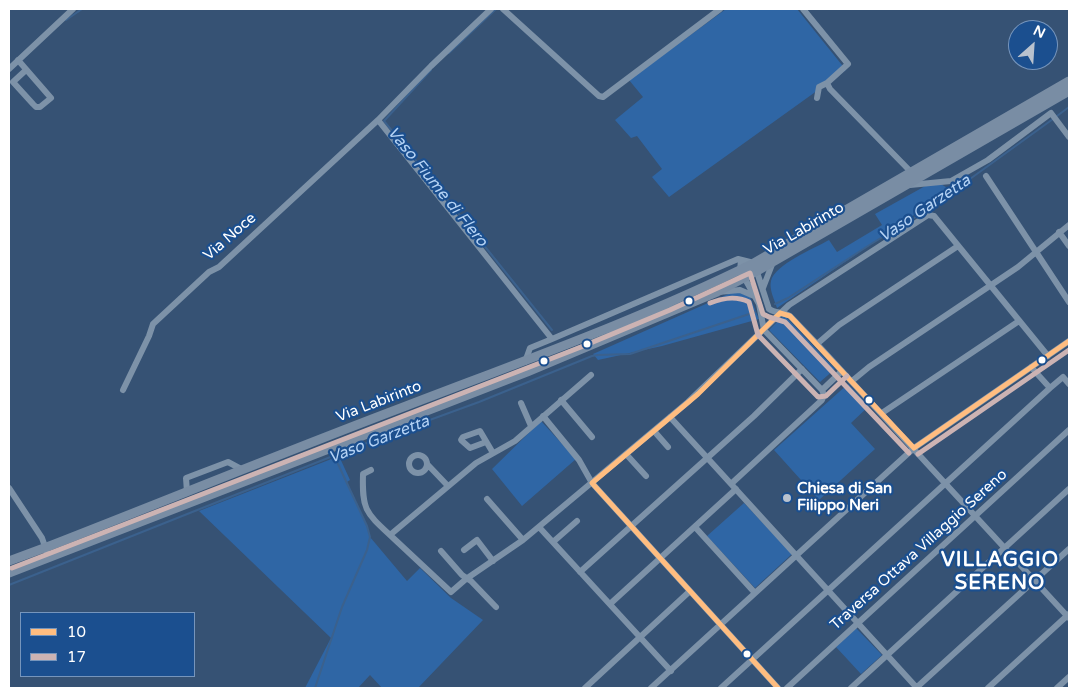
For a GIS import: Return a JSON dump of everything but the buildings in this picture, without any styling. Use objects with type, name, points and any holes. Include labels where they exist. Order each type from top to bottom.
[{"type":"street","points":[[9,69],[73,9]]},
{"type":"street","name":"Via Noce","points":[[123,390],[153,324],[209,272],[219,267],[378,120],[491,9]]},
{"type":"street","points":[[503,9],[598,96],[603,97],[720,9]]},
{"type":"street","points":[[803,9],[848,64],[819,87],[817,98]]},
{"type":"street","points":[[18,60],[51,98],[40,106],[36,107],[13,82],[26,70]]},
{"type":"street","name":"Via Labirinto","points":[[9,560],[45,548],[407,406],[525,362],[742,274],[1069,81]]},
{"type":"street","points":[[827,82],[830,89],[912,173]]},
{"type":"street","name":"Via Labirinto","points":[[755,267],[773,262],[1069,91]]},
{"type":"street","points":[[1052,101],[1053,116],[1069,137]]},
{"type":"street","points":[[908,185],[951,181],[988,160],[1053,116]]},
{"type":"street","points":[[378,120],[552,339]]},
{"type":"street","points":[[986,176],[1069,302]]},
{"type":"street","points":[[371,470],[363,474],[363,495],[368,514],[451,592],[466,578],[523,540],[698,394],[788,305],[928,215],[934,216],[1048,356]]},
{"type":"street","points":[[852,381],[869,366],[1018,267],[1035,251],[1069,225]]},
{"type":"street","points":[[1059,232],[1069,246]]},
{"type":"street","points":[[818,344],[839,325],[958,246]]},
{"type":"street","points":[[525,362],[530,348],[738,259],[755,267],[769,309],[773,312],[780,312],[790,316],[818,344],[1069,616],[988,688]]},
{"type":"street","points":[[731,484],[822,400],[824,395],[822,390],[764,330],[759,304],[742,274],[741,260]]},
{"type":"street","points":[[763,288],[773,262]]},
{"type":"street","name":"Via Labirinto","points":[[9,573],[527,372],[717,292],[742,274]]},
{"type":"street","points":[[717,292],[740,290],[754,296]]},
{"type":"street","points":[[882,413],[1019,321]]},
{"type":"street","points":[[651,688],[914,448],[1069,341]]},
{"type":"street","points":[[1031,367],[1050,388]]},
{"type":"street","points":[[580,572],[706,457],[754,416],[802,369]]},
{"type":"street","points":[[822,390],[842,371]]},
{"type":"street","points":[[390,535],[476,463],[515,441],[591,375]]},
{"type":"street","points":[[721,688],[1050,388],[1063,377],[1069,384]]},
{"type":"street","points":[[561,400],[592,437]]},
{"type":"street","points":[[521,403],[531,426]]},
{"type":"street","points":[[543,416],[579,460],[592,482],[778,688]]},
{"type":"street","points":[[670,417],[917,688],[1069,549]]},
{"type":"street","name":"Traversa Ottava Villaggio Sereno","points":[[787,688],[1069,430]]},
{"type":"street","points":[[654,431],[668,448]]},
{"type":"street","points":[[486,442],[493,454]]},
{"type":"street","points":[[626,454],[646,476]]},
{"type":"street","points":[[187,492],[186,478],[228,462],[243,470]]},
{"type":"street","points":[[428,465],[448,486]]},
{"type":"street","points":[[9,488],[42,538],[49,558]]},
{"type":"street","points":[[610,604],[736,489]]},
{"type":"street","points":[[851,688],[1069,489]]},
{"type":"street","points":[[487,499],[523,540]]},
{"type":"street","points":[[134,513],[137,524]]},
{"type":"street","points":[[553,542],[578,521]]},
{"type":"street","points":[[539,527],[671,671]]},
{"type":"street","points":[[695,527],[755,593]]},
{"type":"street","points":[[464,550],[477,540],[493,561]]},
{"type":"street","points":[[441,551],[496,607]]},
{"type":"street","points":[[584,688],[690,591]]},
{"type":"street","points":[[1057,688],[1069,677]]},
{"type":"shaded area","points":[[726,9],[797,9],[846,70],[669,197],[652,177],[662,169],[637,136],[631,138],[615,120],[643,97],[629,80]]},
{"type":"shaded area","points":[[939,183],[951,190],[777,308],[772,294],[771,281],[779,269],[829,240],[837,252],[882,225],[875,214],[927,185]]},
{"type":"shaded area","points":[[735,291],[750,297],[759,319],[662,346],[598,360],[593,354]]},
{"type":"shaded area","points":[[784,315],[835,369],[820,382],[769,330]]},
{"type":"shaded area","points":[[848,384],[869,406],[851,423],[875,449],[819,500],[774,450]]},
{"type":"shaded area","points":[[541,421],[576,459],[522,506],[492,469]]},
{"type":"shaded area","points":[[339,456],[350,480],[347,482],[370,537],[407,581],[420,568],[451,598],[483,620],[418,688],[382,688],[370,675],[358,688],[305,688],[331,638],[199,511]]},
{"type":"shaded area","points":[[744,503],[792,554],[755,588],[707,536]]},
{"type":"shaded area","points":[[856,628],[882,655],[861,674],[836,647]]},
{"type":"waterway","points":[[66,20],[82,9]]},
{"type":"waterway","name":"Vaso Fiume di Flero","points":[[449,53],[496,9]]},
{"type":"waterway","name":"Vaso Fiume di Flero","points":[[431,70],[384,121],[552,330]]},
{"type":"waterway","name":"Vaso Garzetta","points":[[1057,116],[1069,107]]},
{"type":"waterway","name":"Vaso Garzetta","points":[[775,304],[788,298],[927,210],[1053,119]]},
{"type":"waterway","name":"Vaso Garzetta","points":[[9,585],[353,448],[479,402],[592,356],[630,354],[755,312]]},
{"type":"waterway","name":"Vaso Fiume di Flero","points":[[315,688],[342,607],[367,550],[370,537],[367,526],[338,464]]},
{"type":"transit line","name":"17","points":[[12,568],[581,347],[670,310],[750,273],[763,314],[785,322],[909,453]]},
{"type":"transit line","name":"17","points":[[710,303],[730,298],[749,302],[758,335],[818,397],[826,396],[847,376]]},
{"type":"transit line","name":"10","points":[[780,313],[790,316],[914,448]]},
{"type":"transit line","name":"10","points":[[592,483],[698,394],[780,313]]},
{"type":"transit line","name":"10","points":[[914,448],[1069,341]]},
{"type":"transit line","name":"17","points":[[918,454],[1069,350]]},
{"type":"transit line","name":"10","points":[[592,483],[778,688]]},
{"type":"place","name":"Chiesa di San Filippo Neri","points":[[787,498]]},
{"type":"district","name":"VILLAGGIO SERENO","points":[[1000,572]]}]
